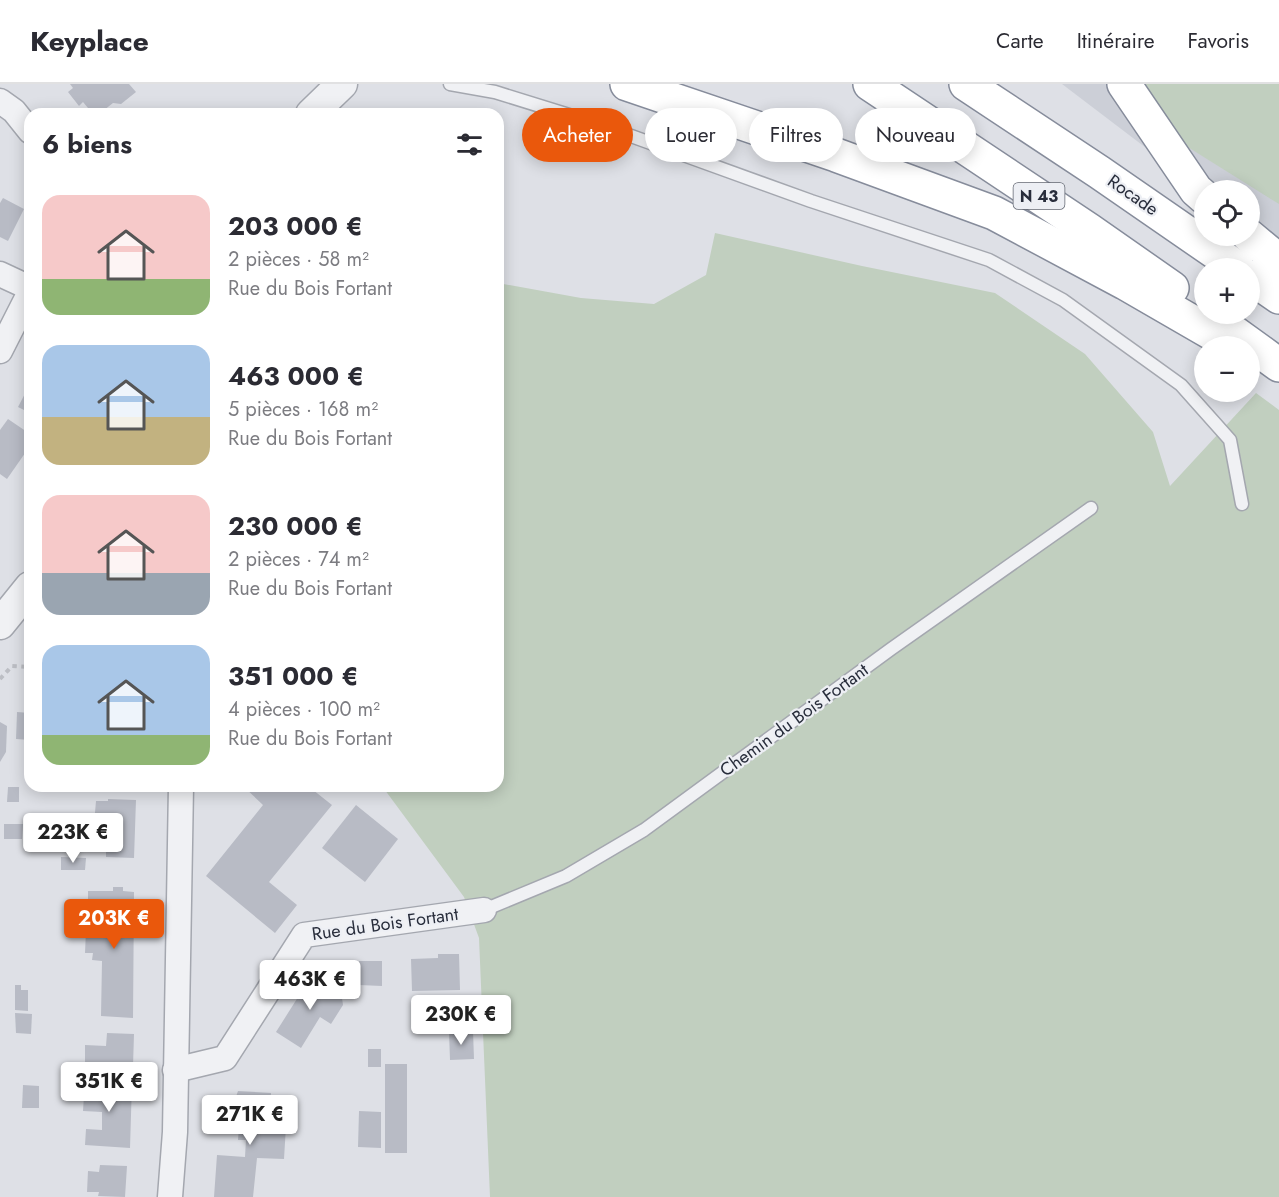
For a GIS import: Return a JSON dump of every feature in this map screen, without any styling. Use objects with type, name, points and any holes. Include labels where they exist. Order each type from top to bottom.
[{"type":"highway","points":[[627,84],[836,155],[994,213],[1216,336]]},
{"type":"highway","name":"N 43","points":[[870,84],[1089,230],[1194,304]]},
{"type":"highway","name":"Rocade","points":[[966,84],[1100,172],[1224,258]]},
{"type":"highway","points":[[1124,84],[1194,187]]},
{"type":"highway","points":[[1260,245],[1279,261]]},
{"type":"highway","points":[[1260,284],[1279,297]]},
{"type":"highway","name":"N 43","points":[[1222,324],[1279,364]]},
{"type":"highway","points":[[1260,362],[1279,373]]},
{"type":"street","points":[[305,108],[311,84]]},
{"type":"street","points":[[317,108],[342,84]]},
{"type":"street","points":[[0,101],[14,111],[24,124]]},
{"type":"street","points":[[0,274],[24,287]]},
{"type":"street","points":[[0,351],[24,302]]},
{"type":"street","points":[[0,624],[24,594]]},
{"type":"street","points":[[170,1197],[175,1132],[182,792]]},
{"type":"street","name":"Rue du Bois Fortant","points":[[175,1070],[225,1058],[304,935],[484,910]]},
{"type":"lane","points":[[450,84],[495,92],[598,124],[811,201],[989,260],[1063,300],[1181,385],[1230,440],[1242,504]]},
{"type":"lane","name":"Chemin du Bois Fortant","points":[[484,910],[566,876],[644,830],[881,656],[1092,508]]},
{"type":"path","points":[[0,679],[12,666],[24,667]]},
{"type":"shaded area","points":[[1062,84],[1279,84],[1279,246],[1260,233],[1260,180],[1194,180],[1194,184]]},
{"type":"green space","points":[[1136,84],[1279,84],[1279,204],[1260,192],[1260,180],[1241,180],[1175,139]]},
{"type":"green space","points":[[715,233],[995,293],[1085,354],[1153,432],[1170,486],[1248,402],[1260,402],[1260,396],[1279,410],[1279,1197],[490,1197],[479,938],[464,897],[386,792],[504,792],[504,284],[581,298],[654,304],[706,275]]},
{"type":"building","points":[[70,84],[129,84],[136,92],[121,104],[113,103],[107,108],[88,108],[83,102],[79,106],[68,92],[73,88]]},
{"type":"building","points":[[3,198],[24,209],[8,241],[0,237],[0,203]]},
{"type":"building","points":[[24,396],[24,410],[18,407]]},
{"type":"building","points":[[8,419],[24,430],[24,455],[7,479],[0,474],[0,430]]},
{"type":"building","points":[[17,712],[24,713],[24,740],[16,739]]},
{"type":"building","points":[[0,722],[7,726],[6,752],[0,762]]},
{"type":"building","points":[[8,787],[19,787],[19,802],[7,802]]},
{"type":"building","points":[[249,792],[316,792],[332,805],[269,882],[297,905],[275,933],[206,876],[263,805]]},
{"type":"building","points":[[108,799],[136,800],[134,858],[106,857],[106,847],[92,847],[96,801],[108,801]]},
{"type":"building","points":[[356,805],[398,839],[365,882],[322,848]]},
{"type":"building","points":[[4,824],[23,824],[22,839],[4,839]]},
{"type":"building","points":[[61,857],[86,858],[85,870],[61,870]]},
{"type":"building","points":[[113,887],[123,887],[123,891],[134,892],[133,1018],[101,1016],[102,961],[92,960],[93,953],[85,953],[86,930],[107,930],[107,915],[88,914],[88,891],[113,891]]},
{"type":"building","points":[[438,954],[459,954],[460,990],[412,991],[411,959],[438,958]]},
{"type":"building","points":[[359,961],[382,961],[382,986],[359,985]]},
{"type":"building","points":[[312,975],[335,991],[334,993],[342,998],[343,1005],[331,1024],[320,1017],[301,1048],[276,1032]]},
{"type":"building","points":[[15,985],[21,985],[21,990],[28,990],[28,1011],[15,1010]]},
{"type":"building","points":[[15,1013],[32,1014],[31,1034],[16,1033]]},
{"type":"building","points":[[473,1031],[474,1059],[450,1060],[449,1032]]},
{"type":"building","points":[[107,1033],[134,1034],[133,1066],[85,1064],[85,1045],[106,1046]]},
{"type":"building","points":[[368,1049],[381,1049],[381,1067],[368,1067]]},
{"type":"building","points":[[385,1064],[407,1064],[407,1153],[385,1153]]},
{"type":"building","points":[[85,1080],[132,1082],[130,1148],[85,1145],[86,1129],[102,1130],[102,1112],[83,1111]]},
{"type":"building","points":[[23,1085],[39,1086],[39,1108],[22,1108]]},
{"type":"building","points":[[238,1091],[271,1093],[269,1125],[286,1126],[284,1159],[257,1158],[253,1197],[214,1197],[217,1155],[245,1157],[246,1140],[238,1140],[240,1111],[231,1111]]},
{"type":"building","points":[[359,1111],[381,1112],[381,1148],[358,1147]]},
{"type":"building","points":[[100,1165],[127,1166],[125,1197],[98,1196],[99,1192],[87,1192],[88,1171],[99,1172]]}]
